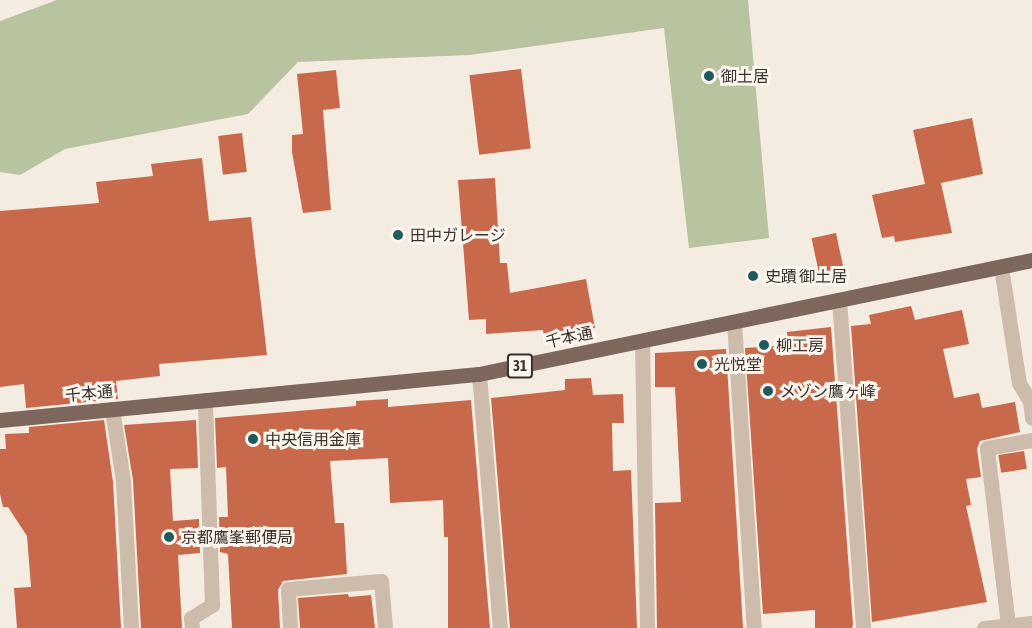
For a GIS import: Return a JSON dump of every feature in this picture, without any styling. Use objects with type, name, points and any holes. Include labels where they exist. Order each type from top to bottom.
[{"type":"main road","name":"千本通","points":[[0,420],[479,374],[1032,260]]},
{"type":"street","points":[[1001,267],[1019,383],[1030,402],[1032,418]]},
{"type":"street","points":[[839,300],[863,628]]},
{"type":"street","points":[[734,322],[754,628]]},
{"type":"street","points":[[642,341],[647,628]]},
{"type":"street","points":[[479,374],[500,628]]},
{"type":"street","points":[[192,628],[191,618],[212,605],[205,400]]},
{"type":"street","points":[[112,409],[123,481],[131,628]]},
{"type":"street","points":[[1008,625],[987,448],[1032,440]]},
{"type":"street","points":[[290,628],[288,589],[381,581],[385,628]]},
{"type":"street","points":[[984,628],[1032,622]]},
{"type":"green space","points":[[57,0],[748,0],[769,238],[689,248],[664,28],[470,55],[298,62],[248,114],[65,149],[20,175],[0,172],[0,21]]},
{"type":"building","points":[[521,69],[531,148],[479,155],[469,75]]},
{"type":"building","points":[[336,70],[340,108],[323,110],[331,210],[303,213],[292,152],[292,135],[303,134],[297,74]]},
{"type":"building","points":[[972,118],[983,174],[941,183],[952,233],[895,242],[894,236],[882,238],[872,195],[925,184],[913,130]]},
{"type":"building","points":[[242,133],[247,172],[223,175],[218,136]]},
{"type":"building","points":[[202,158],[209,221],[251,217],[267,355],[159,364],[160,376],[116,381],[118,399],[26,408],[24,384],[0,387],[0,211],[99,203],[96,182],[153,176],[151,164]]},
{"type":"building","points":[[495,178],[500,263],[507,263],[510,293],[586,279],[595,328],[544,337],[543,330],[486,334],[486,319],[469,320],[458,180]]},
{"type":"building","points":[[836,233],[845,275],[820,280],[812,238]]},
{"type":"building","points":[[911,306],[915,320],[962,310],[969,344],[943,349],[954,398],[979,393],[982,408],[1015,402],[1020,432],[980,441],[977,449],[981,477],[966,479],[971,505],[966,506],[987,602],[872,622],[851,326],[871,324],[869,315]]},
{"type":"building","points":[[831,327],[852,628],[815,628],[815,610],[763,614],[745,348],[788,345],[787,332]]},
{"type":"building","points":[[726,349],[743,628],[657,628],[655,503],[681,502],[675,387],[655,387],[655,353]]},
{"type":"building","points":[[591,378],[593,395],[623,394],[624,423],[612,423],[613,471],[631,470],[637,628],[510,628],[491,398],[565,390],[565,379]]},
{"type":"building","points":[[388,399],[388,407],[471,400],[490,628],[448,628],[448,537],[444,537],[443,500],[390,503],[388,458],[330,461],[335,523],[344,523],[347,574],[283,581],[278,590],[280,628],[232,628],[228,554],[220,552],[219,517],[228,517],[226,467],[217,468],[215,418],[356,406],[356,401]]},
{"type":"building","points":[[104,420],[113,482],[121,628],[17,628],[14,588],[31,587],[27,536],[8,507],[3,507],[0,494],[0,449],[6,449],[5,434],[29,433],[29,427]]},
{"type":"building","points":[[196,420],[198,468],[170,469],[173,521],[199,519],[200,553],[178,555],[182,628],[141,628],[133,480],[124,425]]},
{"type":"building","points":[[1024,451],[1027,469],[1001,473],[998,455]]},
{"type":"building","points":[[348,594],[349,597],[371,595],[375,628],[300,628],[298,598]]},
{"type":"place","name":"御土居","points":[[709,76]]},
{"type":"place","name":"田中ガレージ","points":[[398,235]]},
{"type":"place","name":"史蹟 御土居","points":[[753,276]]},
{"type":"place","name":"柳工房","points":[[764,345]]},
{"type":"place","name":"光悦堂","points":[[702,364]]},
{"type":"place","name":"メゾン鷹ヶ峰","points":[[768,391]]},
{"type":"place","name":"中央信用金庫","points":[[253,439]]},
{"type":"place","name":"京都鷹峯郵便局","points":[[169,537]]}]
